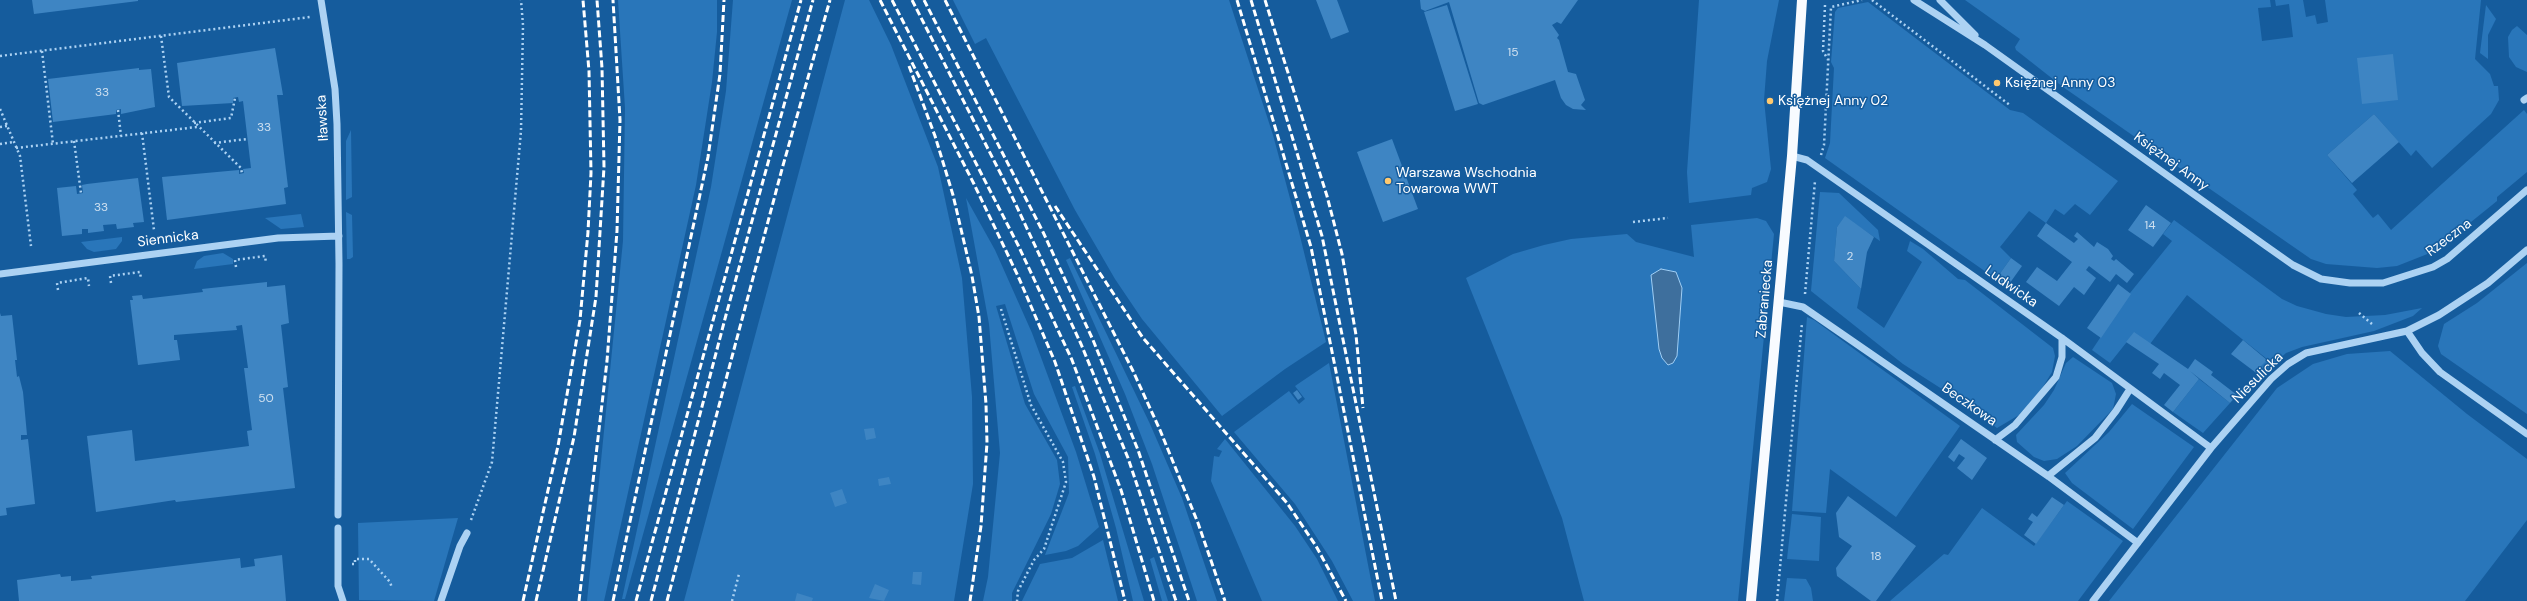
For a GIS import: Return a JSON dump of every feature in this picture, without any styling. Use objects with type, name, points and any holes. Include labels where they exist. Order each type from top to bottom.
[{"type":"main road","name":"Zabraniecka","points":[[1751,601],[1792,156],[1802,0]]},
{"type":"street","name":"Iławska","points":[[321,0],[335,89],[339,236],[338,516]]},
{"type":"street","name":"Księżnej Anny","points":[[1914,0],[1985,45],[2293,265],[2321,279],[2350,282]]},
{"type":"street","name":"Księżnej Anny","points":[[1940,0],[1985,45]]},
{"type":"street","name":"Ludwicka","points":[[1792,156],[1807,160],[2062,338],[2211,448]]},
{"type":"street","name":"Rzeczna","points":[[2350,282],[2383,283],[2433,268],[2447,259],[2527,190]]},
{"type":"street","name":"Siennicka","points":[[0,274],[278,238],[339,236]]},
{"type":"street","name":"Niesulicka","points":[[2093,601],[2211,448],[2271,379],[2288,364],[2306,353],[2407,331],[2457,305],[2488,283],[2527,250]]},
{"type":"street","name":"Beczkowa","points":[[1779,302],[1804,306],[2048,476],[2138,543]]},
{"type":"street","points":[[2407,331],[2422,354],[2440,372],[2527,434]]},
{"type":"street","points":[[1995,440],[2015,425],[2056,377],[2062,357],[2062,338]]},
{"type":"street","points":[[2048,476],[2095,438],[2116,411],[2130,389]]},
{"type":"street","points":[[338,528],[338,586],[343,601]]},
{"type":"street","points":[[441,601],[460,546],[467,533]]},
{"type":"path","points":[[467,533],[492,462],[520,131],[523,25],[521,0]]},
{"type":"path","points":[[1777,601],[1818,168],[1824,145],[1831,7],[1862,0]]},
{"type":"path","points":[[1872,0],[2011,106]]},
{"type":"path","points":[[1825,5],[1823,50],[1829,61]]},
{"type":"path","points":[[0,56],[312,17]]},
{"type":"path","points":[[162,36],[169,97],[241,168],[242,174]]},
{"type":"path","points":[[42,51],[53,144]]},
{"type":"path","points":[[194,123],[232,118],[235,98]]},
{"type":"path","points":[[0,109],[20,156],[31,246]]},
{"type":"path","points":[[118,110],[121,136]]},
{"type":"path","points":[[0,127],[7,126]]},
{"type":"path","points":[[16,148],[197,126]]},
{"type":"path","points":[[142,133],[154,230]]},
{"type":"path","points":[[214,143],[247,139]]},
{"type":"path","points":[[74,141],[81,193]]},
{"type":"path","points":[[0,144],[14,142]]},
{"type":"path","points":[[1633,222],[1668,218]]},
{"type":"path","points":[[236,267],[235,260],[265,256],[266,263]]},
{"type":"path","points":[[110,283],[110,276],[140,272],[141,279]]},
{"type":"path","points":[[58,290],[57,283],[88,278],[88,286]]},
{"type":"path","points":[[1001,309],[1031,405],[1063,462],[1066,482],[1044,549],[1034,560],[1018,591],[1017,601]]},
{"type":"path","points":[[358,559],[369,559],[390,582],[392,588]]},
{"type":"path","points":[[732,601],[739,574]]},
{"type":"shaded area","points":[[618,0],[717,0],[717,32],[712,82],[696,185],[604,601],[587,601],[623,241],[625,108]]},
{"type":"shaded area","points":[[733,0],[792,0],[625,599],[622,599],[711,187],[726,91]]},
{"type":"shaded area","points":[[845,0],[869,0],[891,45],[938,167],[962,278],[972,397],[973,484],[954,601],[684,601]]},
{"type":"shaded area","points":[[953,0],[1229,0],[1273,135],[1326,342],[1285,369],[1222,416],[1142,319],[1115,279],[1075,210],[986,38],[975,44]]},
{"type":"shaded area","points":[[1699,0],[1779,0],[1767,61],[1764,100],[1771,169],[1767,182],[1752,188],[1751,195],[1689,203],[1687,172]]},
{"type":"shaded area","points":[[1965,0],[2270,0],[2271,7],[2258,8],[2262,41],[2293,37],[2289,4],[2276,6],[2275,0],[2303,0],[2306,17],[2315,15],[2317,24],[2328,22],[2325,0],[2481,0],[2475,59],[2490,74],[2494,86],[2498,86],[2499,100],[2491,114],[2432,168],[2416,150],[2411,156],[2374,114],[2327,155],[2357,190],[2353,194],[2373,218],[2378,214],[2391,230],[2524,110],[2527,114],[2527,172],[2497,197],[2497,201],[2435,251],[2397,266],[2377,268],[2326,264],[2311,259],[2063,87],[2016,50],[2015,47],[2020,39]]},
{"type":"shaded area","points":[[1868,2],[2010,110],[2023,113],[2118,181],[2090,215],[2075,204],[2064,215],[2055,209],[2046,223],[2029,211],[2000,247],[2011,258],[1996,279],[1825,158],[1830,143],[1834,68],[1831,62],[1835,12],[1838,8]]},
{"type":"shaded area","points":[[2486,5],[2496,19],[2488,35],[2488,59],[2480,53]]},
{"type":"shaded area","points":[[2517,26],[2527,35],[2527,72],[2516,67],[2509,57],[2508,37],[2512,30]]},
{"type":"shaded area","points":[[351,130],[352,197],[346,200],[346,141]]},
{"type":"shaded area","points":[[1820,192],[1839,193],[1878,230],[1880,241],[1845,217],[1837,227],[1834,261],[1861,289],[1857,308],[1884,328],[1922,262],[1907,251],[1910,241],[1923,249],[1958,279],[1965,280],[2053,348],[2055,356],[2052,372],[2041,390],[2019,415],[1997,428],[1945,391],[1903,364],[1811,291]]},
{"type":"shaded area","points":[[966,198],[995,250],[1032,333],[1076,452],[1099,527],[1078,546],[1066,551],[1045,555],[1069,493],[1068,457],[1034,394],[1005,304],[996,306],[1025,404],[1057,460],[1060,484],[1051,514],[1012,593],[1012,601],[983,601],[988,577],[1000,453],[989,324]]},
{"type":"shaded area","points":[[346,212],[352,215],[353,257],[350,259],[347,259]]},
{"type":"shaded area","points":[[301,214],[304,227],[281,229],[265,218]]},
{"type":"shaded area","points":[[1757,218],[1766,221],[1774,234],[1738,601],[1584,601],[1562,518],[1466,278],[1513,254],[1571,239],[1627,234],[1636,242],[1694,257],[1691,225]]},
{"type":"shaded area","points":[[2174,220],[2282,299],[2297,306],[2326,314],[2346,317],[2385,315],[2422,308],[2413,316],[2374,331],[2302,347],[2286,353],[2260,376],[2255,372],[2267,359],[2187,295],[2150,344],[2134,333],[2110,363],[2092,350],[2130,293],[2172,241],[2163,234]]},
{"type":"shaded area","points":[[122,237],[122,241],[116,249],[94,252],[87,249],[81,242]]},
{"type":"shaded area","points":[[223,253],[233,259],[233,264],[194,269],[197,261],[204,256]]},
{"type":"shaded area","points":[[1070,258],[1150,424],[1182,498],[1217,601],[1197,601],[1152,464],[1125,394],[1066,260]]},
{"type":"shaded area","points":[[2527,263],[2527,414],[2441,354],[2438,346],[2444,324],[2477,303]]},
{"type":"shaded area","points":[[1661,269],[1676,272],[1682,288],[1677,356],[1673,363],[1668,365],[1662,358],[1659,349],[1651,275]]},
{"type":"shaded area","points":[[1807,317],[1814,320],[1960,426],[1896,517],[1830,469],[1826,513],[1792,511]]},
{"type":"shaded area","points":[[2390,351],[2467,414],[2527,459],[2527,520],[2465,601],[2109,601],[2277,388],[2313,364],[2347,354]]},
{"type":"shaded area","points":[[2073,357],[2112,383],[2116,394],[2113,409],[2077,446],[2057,459],[2044,461],[2034,457],[2017,442],[2016,435],[2044,405],[2054,390],[2066,363]]},
{"type":"shaded area","points":[[1329,363],[1375,601],[1353,601],[1332,561],[1295,504],[1234,432],[1289,391],[1299,404],[1305,399],[1295,386]]},
{"type":"shaded area","points":[[2199,379],[2230,403],[2203,433],[2173,412]]},
{"type":"shaded area","points":[[1075,386],[1100,454],[1144,601],[1133,601],[1116,528],[1095,454],[1072,387]]},
{"type":"shaded area","points":[[2132,404],[2194,447],[2133,529],[2072,483],[2065,473],[2109,432]]},
{"type":"shaded area","points":[[1225,439],[1295,526],[1317,559],[1338,601],[1262,601],[1211,481],[1214,456],[1219,457],[1222,451],[1217,449]]},
{"type":"shaded area","points":[[2067,501],[2123,541],[2078,601],[1890,601],[1944,554],[1948,555],[1982,508],[2034,546]]},
{"type":"shaded area","points":[[1792,514],[1821,517],[1819,561],[1787,559]]},
{"type":"shaded area","points":[[458,518],[434,601],[359,600],[358,523]]},
{"type":"shaded area","points":[[1103,540],[1118,601],[1022,601],[1040,564],[1072,558]]},
{"type":"shaded area","points":[[1154,557],[1168,601],[1162,601],[1150,559]]},
{"type":"shaded area","points":[[1787,578],[1806,579],[1811,588],[1813,601],[1784,601]]},
{"type":"building","points":[[32,0],[138,0],[138,1],[34,14]]},
{"type":"building","points":[[1316,0],[1337,0],[1349,32],[1331,39]]},
{"type":"building","points":[[1420,0],[1578,0],[1561,24],[1557,22],[1552,25],[1559,35],[1557,38],[1559,40],[1568,72],[1576,74],[1585,100],[1581,105],[1586,110],[1573,109],[1566,105],[1561,98],[1555,80],[1483,105],[1479,103],[1449,2],[1425,11],[1421,9]]},
{"type":"building","points":[[1447,5],[1478,104],[1455,111],[1424,12]]},
{"type":"building","points":[[275,48],[283,95],[277,95],[288,187],[284,188],[286,204],[167,220],[162,177],[239,170],[239,174],[244,173],[243,169],[251,168],[243,101],[239,102],[238,97],[233,98],[233,103],[182,106],[177,63]]},
{"type":"building","points":[[2393,54],[2398,100],[2362,104],[2357,58]]},
{"type":"building","points":[[139,68],[139,70],[151,69],[155,107],[121,114],[121,109],[116,110],[116,114],[53,122],[48,79]]},
{"type":"building","points":[[2374,114],[2399,142],[2352,183],[2327,155]]},
{"type":"building","name":"Warszawa Wschodnia Towarowa WWT","points":[[1392,139],[1418,209],[1383,222],[1357,152]]},
{"type":"building","points":[[138,178],[144,222],[133,223],[134,227],[117,229],[116,224],[103,225],[104,231],[88,233],[88,229],[82,229],[82,234],[62,236],[57,188],[76,186],[77,194],[83,193],[82,185]]},
{"type":"building","points":[[2146,205],[2171,223],[2153,247],[2128,230]]},
{"type":"building","points":[[1845,216],[1874,237],[1867,252],[1861,289],[1834,261],[1837,227]]},
{"type":"building","points":[[2046,223],[2074,243],[2078,239],[2074,236],[2077,232],[2094,247],[2097,242],[2108,249],[2113,256],[2111,259],[2114,261],[2116,259],[2134,274],[2127,283],[2116,274],[2110,282],[2089,266],[2086,270],[2096,278],[2084,295],[2074,287],[2059,306],[2026,282],[2037,267],[2057,281],[2072,262],[2037,236]]},
{"type":"building","points":[[2011,258],[2022,266],[2007,287],[1996,279]]},
{"type":"building","points":[[267,282],[267,287],[285,285],[289,323],[281,325],[288,387],[283,388],[295,488],[176,502],[175,500],[96,512],[87,436],[132,430],[135,461],[249,446],[247,431],[252,430],[244,368],[248,368],[242,325],[236,326],[237,330],[174,335],[174,340],[177,340],[180,360],[138,365],[130,300],[133,300],[132,296],[142,295],[143,299],[203,292],[202,289]]},
{"type":"building","points":[[2118,284],[2131,294],[2101,338],[2087,328]]},
{"type":"building","points":[[0,313],[1,316],[12,315],[17,360],[15,360],[17,377],[19,376],[23,392],[27,435],[21,435],[21,440],[28,439],[35,504],[6,508],[7,515],[0,516]]},
{"type":"building","points":[[2134,332],[2188,369],[2195,359],[2213,372],[2211,375],[2237,395],[2230,403],[2190,371],[2199,379],[2173,412],[2164,405],[2180,385],[2164,373],[2160,379],[2152,373],[2159,364],[2126,342]]},
{"type":"building","points":[[2243,340],[2267,360],[2255,372],[2231,354]]},
{"type":"building","points":[[1297,390],[1302,397],[1298,400],[1293,393]]},
{"type":"building","points":[[874,428],[876,438],[866,440],[864,429]]},
{"type":"building","points":[[1961,439],[1987,458],[1972,480],[1957,468],[1965,458],[1959,454],[1954,462],[1948,457]]},
{"type":"building","points":[[889,477],[891,484],[879,486],[878,479]]},
{"type":"building","points":[[842,489],[847,503],[835,507],[830,493]]},
{"type":"building","points":[[1848,496],[1916,546],[1876,601],[1871,601],[1837,576],[1836,568],[1852,546],[1839,537],[1836,513]]},
{"type":"building","points":[[2052,497],[2064,505],[2036,544],[2024,535],[2033,522],[2028,519],[2032,513],[2037,517]]},
{"type":"building","points":[[282,555],[286,601],[19,601],[17,580],[60,574],[61,577],[71,576],[71,581],[92,579],[91,576],[240,558],[241,568],[255,566],[254,559]]},
{"type":"building","points":[[913,572],[922,572],[921,585],[912,584]]},
{"type":"building","points":[[875,584],[889,590],[884,601],[869,598]]},
{"type":"building","points":[[797,593],[813,598],[812,601],[795,601]]},
{"type":"railway","points":[[523,601],[558,446],[580,320],[588,232],[591,173],[589,71],[583,0]]},
{"type":"railway","points":[[536,601],[574,437],[596,297],[604,167],[602,68],[597,0]]},
{"type":"railway","points":[[579,601],[607,361],[617,231],[620,120],[613,0]]},
{"type":"railway","points":[[613,601],[708,157],[720,74],[724,0]]},
{"type":"railway","points":[[636,601],[801,0]]},
{"type":"railway","points":[[651,601],[726,315],[813,0]]},
{"type":"railway","points":[[667,601],[782,169],[830,0]]},
{"type":"railway","points":[[880,0],[974,184],[1018,276],[1055,362],[1094,477],[1125,601]]},
{"type":"railway","points":[[892,0],[1018,245],[1072,360],[1121,490],[1154,601]]},
{"type":"railway","points":[[912,0],[1009,190],[1081,344],[1128,458],[1176,601]]},
{"type":"railway","points":[[924,0],[1043,232],[1093,340],[1138,450],[1189,601]]},
{"type":"railway","points":[[945,0],[1133,371],[1160,430],[1198,523],[1225,601]]},
{"type":"railway","points":[[1237,0],[1311,247],[1382,601]]},
{"type":"railway","points":[[1251,0],[1322,236],[1396,601]]},
{"type":"railway","points":[[1265,0],[1327,196],[1342,254],[1356,335],[1363,408]]},
{"type":"railway","points":[[909,66],[935,136],[953,195],[972,276],[979,317],[986,404],[987,443],[981,526],[970,601]]},
{"type":"railway","points":[[1055,206],[1143,338],[1287,503],[1316,546],[1346,601]]},
{"type":"place","name":"Księżnej Anny 03","points":[[1997,83]]},
{"type":"place","name":"Księżnej Anny 02","points":[[1770,101]]},
{"type":"place","name":"Warszawa Wschodnia Towarowa WWT","points":[[1388,181]]}]
